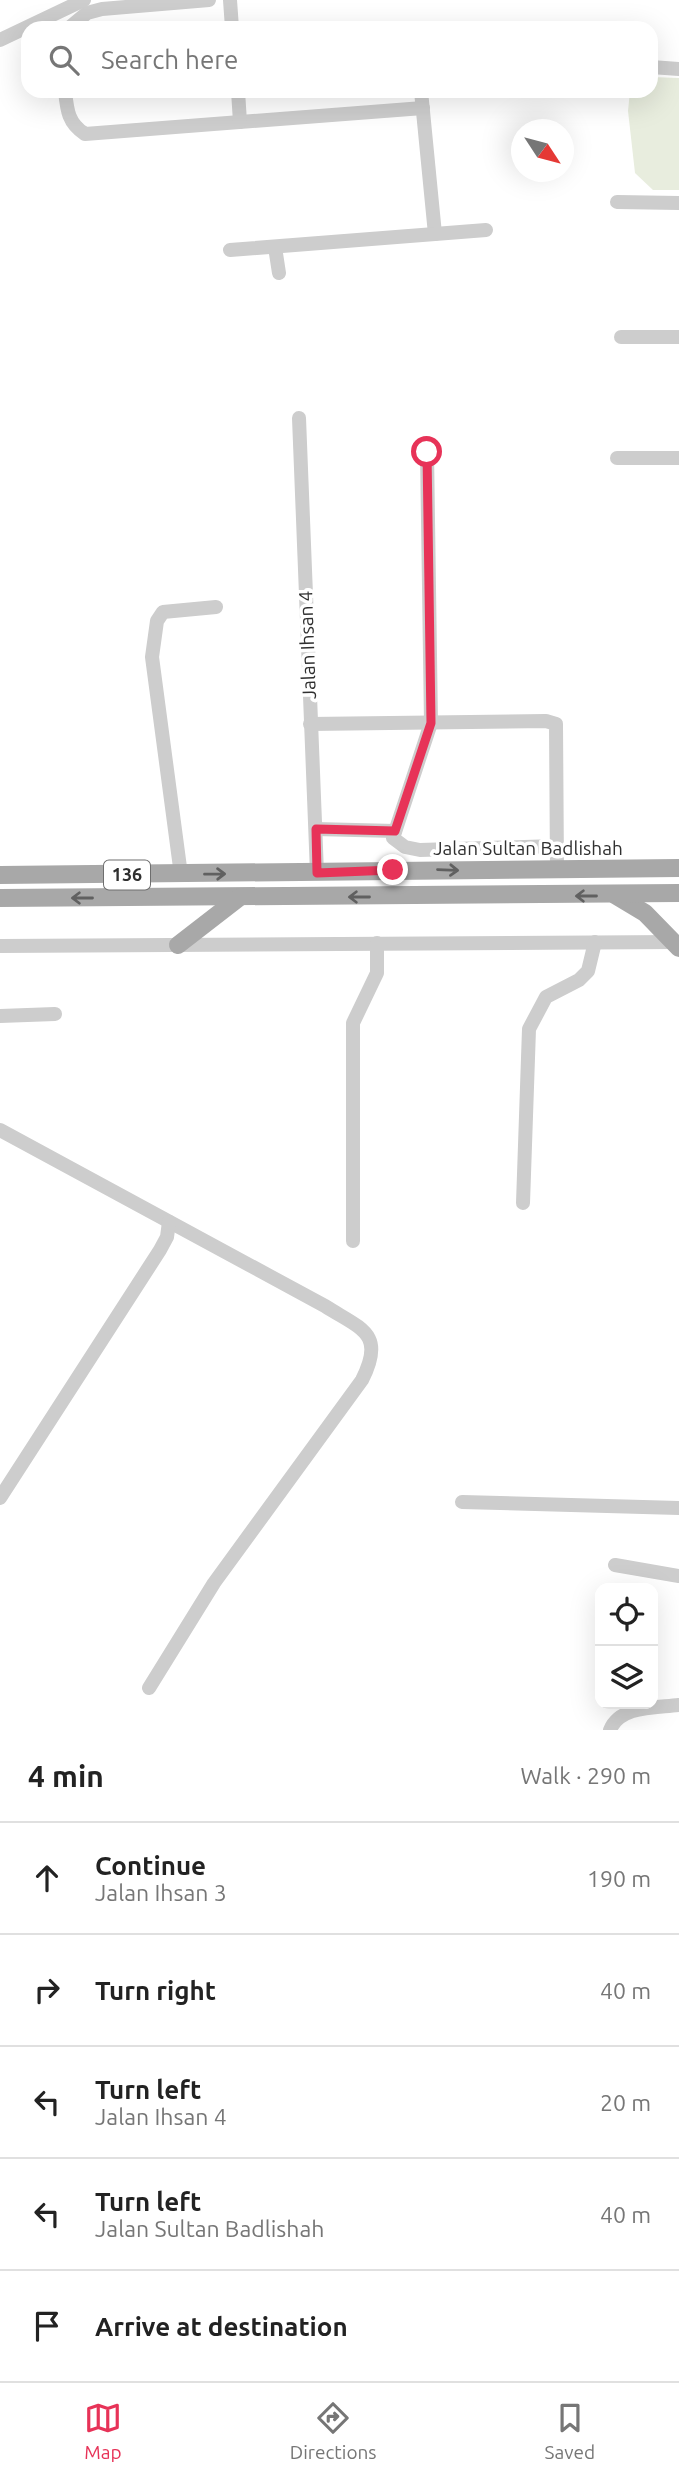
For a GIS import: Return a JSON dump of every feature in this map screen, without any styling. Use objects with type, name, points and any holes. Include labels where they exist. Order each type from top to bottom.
[{"type":"main road","name":"Jalan Sultan Badlishah","points":[[0,875],[679,868]]},
{"type":"main road","name":"136","points":[[0,898],[679,893]]},
{"type":"main road","points":[[615,895],[645,913],[677,945]]},
{"type":"main road","points":[[178,945],[240,897]]},
{"type":"street","points":[[56,21],[84,0]]},
{"type":"street","points":[[77,21],[87,13],[102,9],[209,0]]},
{"type":"street","points":[[230,0],[232,21]]},
{"type":"street","points":[[0,40],[21,33]]},
{"type":"street","points":[[658,68],[679,69]]},
{"type":"street","points":[[66,98],[67,114],[75,127],[85,134],[423,108]]},
{"type":"street","points":[[238,98],[240,122]]},
{"type":"street","points":[[422,98],[435,234]]},
{"type":"street","points":[[617,202],[679,203]]},
{"type":"street","points":[[230,250],[486,230]]},
{"type":"street","points":[[275,247],[279,272]]},
{"type":"street","points":[[621,337],[679,337]]},
{"type":"street","name":"Jalan Ihsan 4","points":[[299,418],[317,873]]},
{"type":"street","points":[[395,837],[431,723],[427,452]]},
{"type":"street","points":[[617,458],[679,458]]},
{"type":"street","points":[[181,874],[152,657],[155,633],[159,616],[163,612],[216,607]]},
{"type":"street","points":[[310,724],[546,721],[556,724],[557,871]]},
{"type":"street","points":[[316,829],[395,837],[420,850],[556,846]]},
{"type":"street","points":[[0,946],[595,942],[677,945]]},
{"type":"street","points":[[523,1203],[529,1029],[546,997],[579,980],[588,971],[595,942]]},
{"type":"street","points":[[353,1241],[353,1023],[377,973],[377,943]]},
{"type":"street","points":[[0,1016],[55,1014]]},
{"type":"street","points":[[0,1130],[325,1306],[366,1332],[374,1357],[362,1380],[215,1583],[149,1688]]},
{"type":"street","points":[[0,1499],[160,1250],[167,1237],[169,1222]]},
{"type":"street","points":[[462,1502],[679,1508]]},
{"type":"street","points":[[615,1564],[679,1576]]},
{"type":"street","points":[[610,1730],[619,1716],[628,1712],[679,1705]]},
{"type":"shaded area","points":[[658,77],[679,78],[679,190],[653,190],[635,173],[628,111],[629,98],[658,98]]},
{"type":"route","points":[[393,870],[317,873],[316,829],[395,831],[431,723],[427,452]]}]
